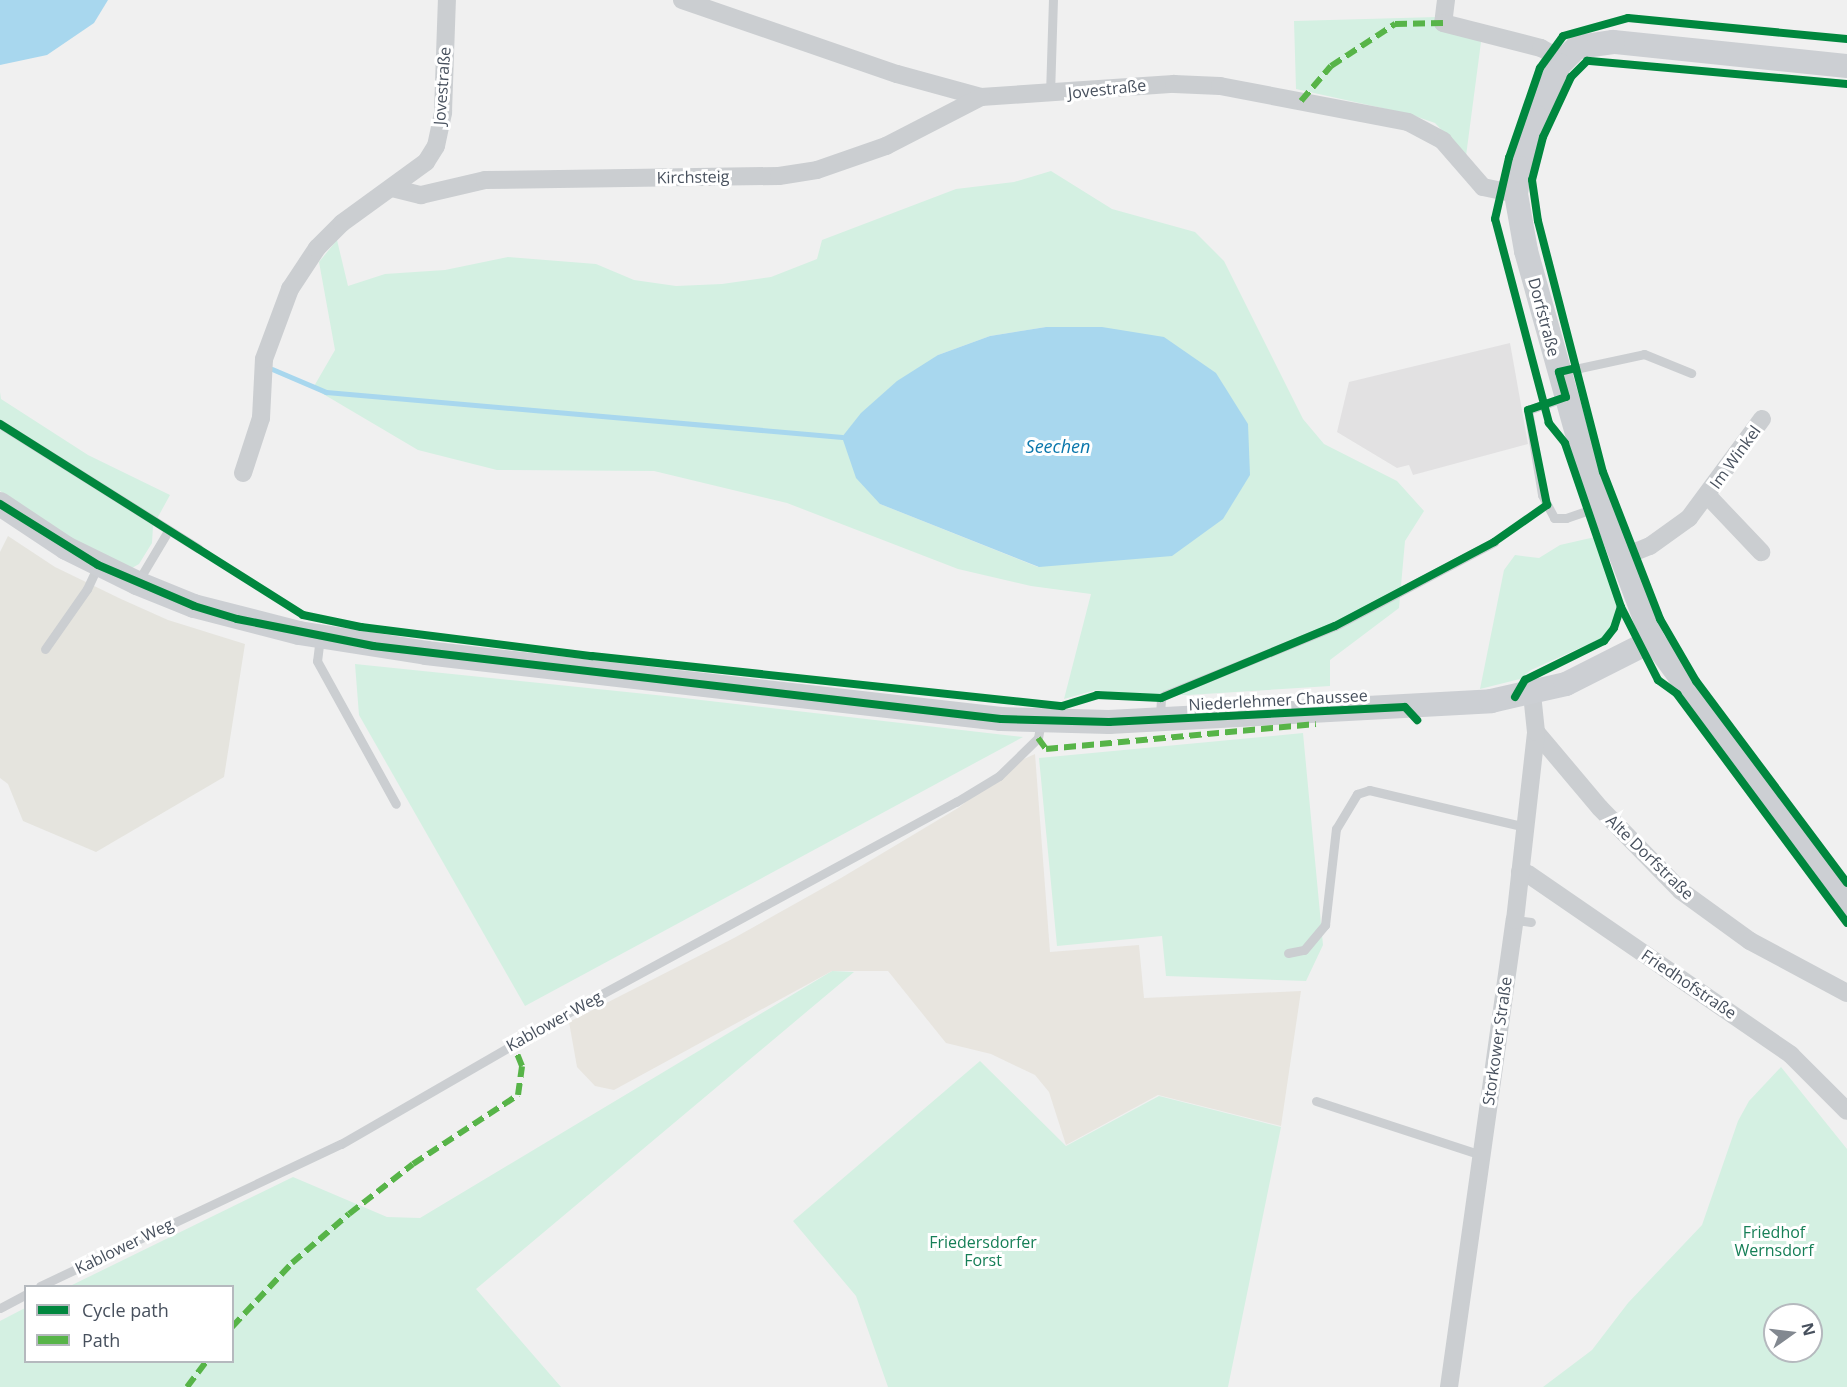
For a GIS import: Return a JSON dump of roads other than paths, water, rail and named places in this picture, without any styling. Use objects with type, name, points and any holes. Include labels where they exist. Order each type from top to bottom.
[{"type":"main road","points":[[1563,60],[1577,47],[1601,42],[1847,66]]},
{"type":"main road","name":"Dorfstraße","points":[[1563,60],[1527,140],[1516,194],[1526,251],[1559,372],[1555,401],[1594,508],[1620,558],[1653,640],[1847,905]]},
{"type":"main road","name":"Niederlehmer Chaussee","points":[[0,504],[98,566],[137,583],[237,619],[320,637],[811,698],[1041,721],[1160,720],[1473,703],[1532,694],[1581,678],[1653,640]]},
{"type":"street","name":"Jovestraße","points":[[243,473],[261,418],[264,359],[290,289],[317,248],[342,223],[426,162],[436,146],[443,112],[447,0]]},
{"type":"street","name":"Jovestraße","points":[[682,0],[897,74],[981,97],[1050,95],[1152,85],[1220,86],[1408,122],[1443,141],[1483,187],[1516,194]]},
{"type":"street","points":[[1446,0],[1443,22],[1541,48],[1563,60]]},
{"type":"street","name":"Kirchsteig","points":[[392,188],[421,195],[485,180],[779,176],[817,170],[886,146],[981,97]]},
{"type":"street","name":"Im Winkel","points":[[1620,558],[1667,536],[1689,518],[1762,419]]},
{"type":"street","name":"Im Winkel","points":[[1707,495],[1761,552]]},
{"type":"street","name":"Storkower Straße","points":[[1449,1387],[1481,1155],[1523,921],[1520,872],[1536,732],[1532,694]]},
{"type":"street","name":"Alte Dorfstraße","points":[[1536,732],[1600,808],[1681,891],[1750,941],[1847,993]]},
{"type":"street","name":"Friedhofstraße","points":[[1520,872],[1528,874],[1791,1055],[1847,1111]]},
{"type":"lane","points":[[1050,95],[1053,0]]},
{"type":"lane","points":[[1559,372],[1644,354],[1691,373]]},
{"type":"lane","points":[[1555,401],[1528,410],[1547,505],[1554,518],[1594,508]]},
{"type":"lane","points":[[0,424],[198,548]]},
{"type":"lane","points":[[137,583],[168,531]]},
{"type":"lane","points":[[1160,720],[1161,698],[1166,695],[1335,626],[1494,542]]},
{"type":"lane","points":[[45,649],[87,589],[98,566]]},
{"type":"lane","points":[[320,637],[317,660],[396,804]]},
{"type":"lane","name":"Kablower Weg","points":[[44,1285],[341,1144],[587,1002],[956,802],[999,776],[1038,738],[1041,721]]},
{"type":"lane","points":[[1288,953],[1304,950],[1325,925],[1336,829],[1357,794],[1369,790],[1525,827]]},
{"type":"lane","points":[[1316,1101],[1481,1155]]},
{"type":"lane","points":[[0,1308],[24,1295]]},
{"type":"water","points":[[0,0],[108,0],[94,23],[47,55],[0,65]]},
{"type":"water","name":"Seechen","points":[[1046,327],[1102,327],[1164,337],[1216,373],[1248,424],[1250,475],[1223,519],[1172,556],[1039,567],[880,504],[856,478],[842,437],[861,413],[897,381],[938,355],[990,336]]},
{"type":"waterway","points":[[272,369],[326,392],[842,437]]},
{"type":"park label","name":"Friedhof Wernsdorf","points":[[1774,1241]]},
{"type":"park label","name":"Friedersdorfer Forst","points":[[983,1251]]}]
